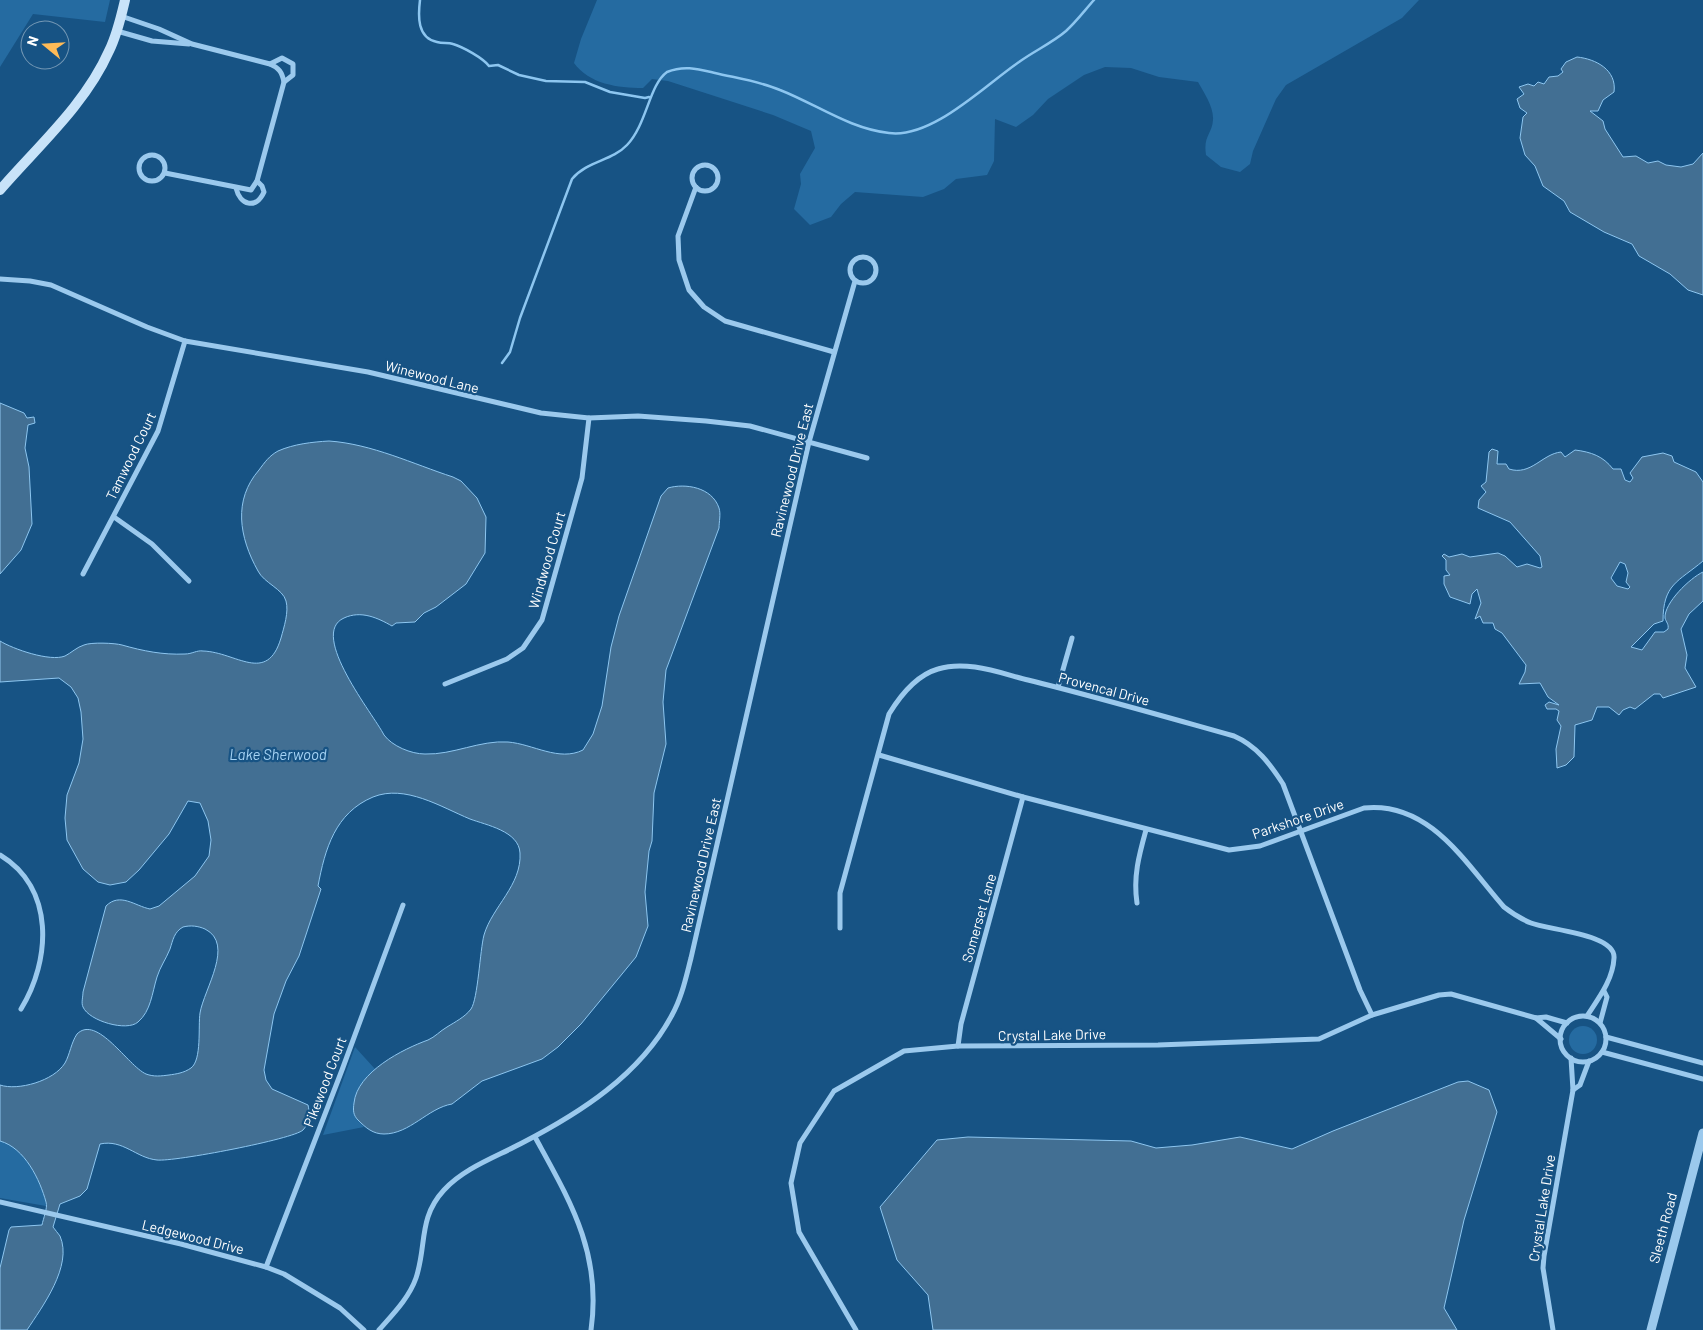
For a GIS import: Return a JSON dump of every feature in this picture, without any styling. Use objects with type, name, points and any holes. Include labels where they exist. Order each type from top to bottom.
[{"type":"main road","points":[[0,190],[86,90],[105,59],[117,31],[125,0]]},
{"type":"street","points":[[121,16],[159,29],[192,44],[270,64],[279,70],[284,82]]},
{"type":"street","points":[[117,31],[152,41],[192,44]]},
{"type":"street","points":[[165,173],[250,190],[256,181],[284,82],[293,75],[293,64],[282,58],[270,64]]},
{"type":"street","points":[[150,155],[159,157],[164,162],[165,173],[158,180],[148,180],[141,175],[140,164],[150,155]]},
{"type":"street","points":[[696,187],[706,191],[713,188],[718,178],[715,169],[708,165],[697,167],[692,179],[696,187],[683,218],[678,236],[679,260],[689,290],[704,307],[725,320],[834,352]]},
{"type":"street","points":[[236,188],[238,197],[244,202],[250,204],[257,202],[264,192],[262,186],[256,181]]},
{"type":"street","name":"Ravinewood Drive East","points":[[860,257],[869,259],[875,264],[875,275],[868,282],[856,281],[850,272],[852,263],[860,257]]},
{"type":"street","name":"Winewood Lane","points":[[0,279],[30,281],[51,285],[147,327],[185,341],[368,372],[541,413],[589,418],[638,416],[750,426],[867,458]]},
{"type":"street","name":"Ravinewood Drive East","points":[[379,1330],[413,1285],[425,1223],[440,1194],[464,1173],[535,1137],[574,1114],[629,1072],[660,1034],[682,992],[809,442],[856,281]]},
{"type":"street","name":"Tamwood Court","points":[[83,574],[160,426],[185,341]]},
{"type":"street","name":"Windwood Court","points":[[445,684],[507,659],[523,648],[542,620],[582,478],[589,418]]},
{"type":"street","points":[[114,517],[152,544],[190,581]]},
{"type":"street","points":[[1058,687],[1072,638]]},
{"type":"street","name":"Provencal Drive","points":[[840,928],[840,893],[890,714],[899,697],[921,678],[936,669],[952,666],[972,667],[1058,687],[1245,741],[1269,762],[1283,784],[1372,1015]]},
{"type":"street","name":"Parkshore Drive","points":[[879,756],[1023,797],[1229,850],[1260,846],[1364,808],[1381,806],[1416,816],[1438,831],[1504,908],[1532,924],[1598,939],[1610,947],[1614,958],[1604,991],[1587,1016]]},
{"type":"street","name":"Somerset Lane","points":[[958,1046],[961,1024],[1023,797]]},
{"type":"street","points":[[1138,903],[1134,885],[1146,830]]},
{"type":"street","points":[[0,855],[11,861],[34,889],[44,921],[35,978],[29,996],[21,1009]]},
{"type":"street","name":"Pikewood Court","points":[[266,1267],[403,905]]},
{"type":"street","name":"Parkshore Drive","points":[[1600,1023],[1606,997],[1604,991]]},
{"type":"street","name":"Crystal Lake Drive","points":[[856,1330],[799,1232],[791,1183],[800,1143],[834,1091],[904,1051],[958,1046],[1167,1045],[1319,1039],[1372,1015],[1439,995],[1450,994],[1536,1018],[1546,1017],[1567,1023]]},
{"type":"street","points":[[1561,1039],[1567,1023],[1573,1019],[1587,1016],[1600,1023],[1606,1037],[1602,1052],[1589,1061],[1571,1058]]},
{"type":"street","name":"Crystal Lake Drive","points":[[1536,1018],[1561,1039],[1564,1050],[1571,1058],[1573,1090],[1543,1268],[1554,1330]]},
{"type":"street","points":[[1606,1037],[1703,1064]]},
{"type":"street","points":[[1602,1052],[1703,1079]]},
{"type":"street","name":"Crystal Lake Drive","points":[[1573,1090],[1580,1085],[1589,1061]]},
{"type":"street","name":"Sleeth Road","points":[[1650,1330],[1703,1132]]},
{"type":"street","points":[[535,1137],[572,1206],[588,1247],[594,1294],[590,1330]]},
{"type":"street","name":"Ledgewood Drive","points":[[0,1202],[266,1267],[284,1274],[334,1304],[364,1330]]},
{"type":"shaded area","points":[[0,0],[110,0],[105,22],[33,14],[29,20],[20,20],[20,35],[0,67]]},
{"type":"shaded area","points":[[597,0],[1419,0],[1402,18],[1286,85],[1276,99],[1253,151],[1250,164],[1240,172],[1221,167],[1206,155],[1206,143],[1213,115],[1208,100],[1198,82],[1159,77],[1131,68],[1105,67],[1084,75],[1048,99],[1033,115],[1016,127],[995,119],[994,161],[987,175],[956,179],[944,189],[923,197],[855,192],[841,204],[831,217],[810,225],[794,209],[801,184],[800,174],[815,148],[811,131],[773,115],[668,81],[652,79],[643,88],[633,88],[614,86],[588,76],[574,63],[581,39]]},
{"type":"shaded area","points":[[1583,1026],[1593,1030],[1597,1040],[1593,1050],[1583,1054],[1573,1050],[1569,1040],[1573,1030]]},
{"type":"shaded area","points":[[355,1047],[375,1069],[361,1085],[356,1096],[355,1117],[364,1127],[323,1135]]},
{"type":"shaded area","points":[[0,1141],[13,1146],[25,1159],[40,1183],[46,1206],[0,1198]]},
{"type":"water","points":[[1577,57],[1598,63],[1609,72],[1612,78],[1614,92],[1603,100],[1598,111],[1590,111],[1603,121],[1605,129],[1623,157],[1636,156],[1648,163],[1658,161],[1666,165],[1681,167],[1693,164],[1703,153],[1703,295],[1688,290],[1670,274],[1639,256],[1632,244],[1604,232],[1570,212],[1564,201],[1543,186],[1535,166],[1525,155],[1520,138],[1523,117],[1527,113],[1520,108],[1517,99],[1524,94],[1519,87],[1528,84],[1534,86],[1538,82],[1544,84],[1549,77],[1558,76],[1563,72],[1561,69],[1566,62]]},
{"type":"water","points":[[0,403],[24,413],[27,418],[34,417],[35,423],[28,425],[25,448],[29,467],[32,524],[21,550],[0,574]]},
{"type":"water","name":"Lake Sherwood","points":[[329,441],[377,450],[453,477],[461,481],[477,498],[486,517],[485,553],[466,584],[436,607],[424,613],[415,622],[396,623],[392,626],[369,616],[357,615],[344,618],[335,627],[334,640],[338,657],[357,693],[384,735],[397,746],[420,754],[435,754],[498,742],[517,743],[565,754],[583,750],[593,734],[602,706],[611,647],[619,616],[661,496],[668,488],[682,486],[704,491],[715,501],[720,510],[719,528],[666,670],[663,702],[666,744],[654,793],[652,841],[649,851],[645,892],[648,926],[636,957],[581,1024],[558,1047],[542,1059],[482,1081],[452,1104],[435,1110],[402,1130],[384,1134],[373,1132],[361,1123],[354,1114],[357,1092],[363,1081],[383,1063],[406,1049],[431,1039],[463,1017],[471,1009],[475,995],[484,935],[493,915],[512,886],[519,865],[520,853],[514,839],[501,830],[470,819],[435,803],[410,795],[398,793],[385,794],[373,797],[360,804],[349,812],[341,822],[328,846],[318,886],[321,889],[299,956],[286,981],[274,1014],[264,1070],[266,1080],[272,1089],[308,1105],[307,1125],[303,1130],[295,1134],[279,1139],[208,1154],[168,1160],[149,1159],[116,1144],[100,1144],[87,1189],[80,1196],[60,1204],[53,1227],[60,1236],[63,1248],[59,1273],[54,1286],[27,1330],[0,1330],[0,1268],[9,1230],[11,1227],[42,1225],[46,1204],[40,1184],[30,1166],[17,1150],[0,1141],[0,1085],[16,1087],[35,1083],[53,1075],[65,1063],[77,1034],[85,1030],[94,1031],[103,1036],[146,1074],[163,1076],[188,1070],[197,1058],[200,1013],[218,956],[214,936],[200,927],[183,927],[174,936],[158,973],[146,1013],[138,1022],[126,1026],[109,1024],[93,1017],[83,1007],[83,992],[106,906],[111,902],[122,900],[150,909],[159,906],[195,876],[209,856],[211,840],[208,821],[200,803],[188,801],[169,834],[139,870],[126,882],[110,885],[98,882],[83,869],[67,840],[65,818],[67,795],[79,763],[83,739],[78,698],[71,687],[59,678],[0,682],[0,641],[22,651],[50,657],[65,656],[87,644],[103,643],[119,644],[145,651],[169,654],[188,654],[203,651],[249,662],[259,663],[268,660],[275,652],[281,638],[286,620],[287,605],[281,593],[264,579],[258,571],[246,545],[242,519],[242,506],[245,494],[267,459],[278,451],[297,445]]},
{"type":"water","points":[[1492,449],[1498,451],[1497,464],[1506,464],[1509,469],[1524,470],[1554,454],[1561,452],[1565,457],[1575,450],[1586,452],[1601,458],[1613,469],[1621,469],[1625,480],[1630,482],[1633,478],[1630,473],[1642,457],[1663,453],[1672,456],[1674,462],[1696,472],[1703,482],[1703,561],[1679,579],[1669,591],[1663,621],[1654,624],[1631,647],[1642,650],[1655,632],[1664,632],[1668,629],[1665,618],[1673,598],[1685,585],[1703,572],[1703,601],[1689,614],[1681,629],[1687,655],[1685,668],[1696,687],[1663,698],[1660,694],[1654,694],[1635,709],[1630,707],[1623,710],[1619,715],[1609,707],[1597,707],[1592,720],[1575,725],[1574,757],[1566,765],[1557,768],[1556,749],[1561,726],[1557,720],[1559,711],[1547,709],[1545,705],[1549,702],[1559,705],[1548,697],[1540,683],[1519,684],[1526,665],[1502,633],[1495,629],[1493,623],[1483,623],[1480,616],[1475,619],[1481,603],[1477,589],[1472,594],[1470,604],[1450,597],[1444,584],[1444,576],[1450,575],[1446,570],[1446,560],[1442,556],[1444,554],[1449,557],[1462,554],[1470,557],[1498,553],[1505,556],[1517,567],[1527,564],[1542,567],[1540,556],[1510,522],[1478,508],[1479,500],[1486,492],[1481,486],[1486,482],[1489,452]],"holes":[[[1620,562],[1625,564],[1628,573],[1626,582],[1630,587],[1628,589],[1617,586],[1611,578]]]},
{"type":"water","points":[[1468,1081],[1489,1090],[1497,1112],[1464,1220],[1444,1308],[1457,1330],[933,1330],[928,1295],[897,1260],[880,1207],[937,1140],[968,1137],[1131,1141],[1156,1148],[1192,1145],[1240,1137],[1292,1149],[1458,1082]]},
{"type":"waterway","points":[[420,0],[420,26],[430,40],[451,43],[478,56],[489,66],[498,65],[519,75],[546,81],[585,82],[610,92],[645,98],[649,97]]},
{"type":"waterway","points":[[502,363],[510,352],[520,318],[572,179],[585,168],[614,155],[627,145],[639,127],[656,86],[667,72],[691,68],[756,82],[772,87],[861,127],[889,133],[906,133],[923,128],[940,119],[1019,62],[1061,35],[1094,0]]}]
